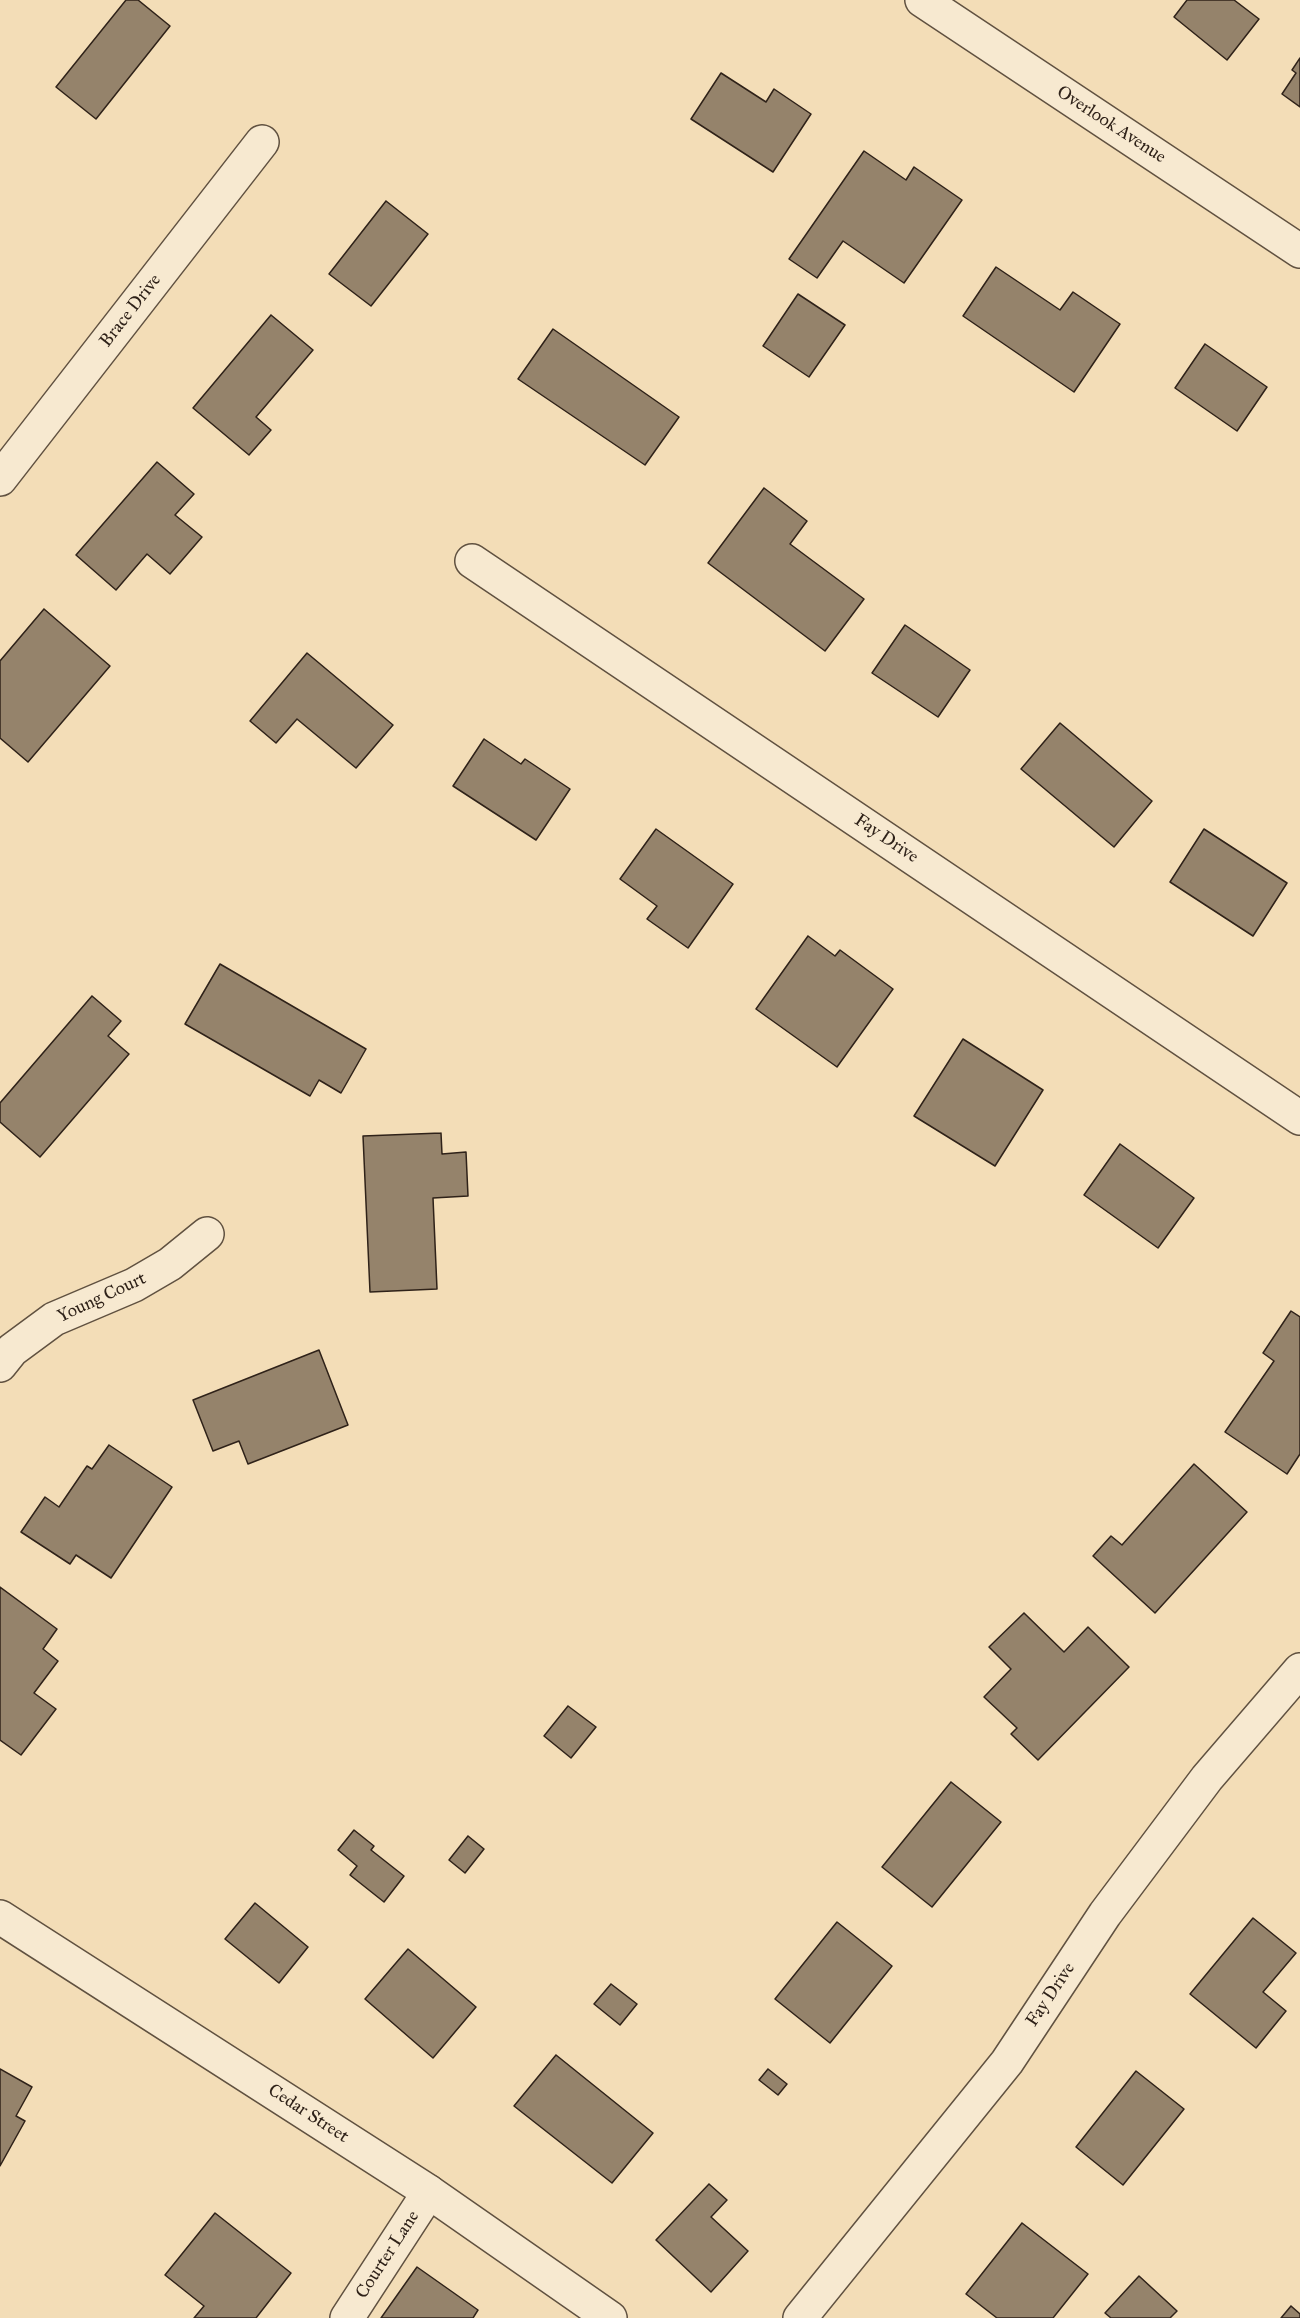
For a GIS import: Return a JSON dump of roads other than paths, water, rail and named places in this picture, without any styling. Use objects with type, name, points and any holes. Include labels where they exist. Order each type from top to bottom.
[{"type":"street","name":"Overlook Avenue","points":[[922,0],[1300,251]]},
{"type":"street","name":"Brace Drive","points":[[2,474],[262,142]]},
{"type":"street","name":"Fay Drive","points":[[472,561],[1300,1118]]},
{"type":"street","name":"Young Court","points":[[0,1365],[12,1350],[54,1319],[134,1285],[170,1264],[207,1234]]},
{"type":"street","name":"Fay Drive","points":[[800,2318],[1007,2062],[1105,1914],[1207,1778],[1300,1670]]},
{"type":"street","name":"Cedar Street","points":[[0,1917],[429,2192],[610,2318]]},
{"type":"street","name":"Courter Lane","points":[[347,2318],[429,2192]]}]
